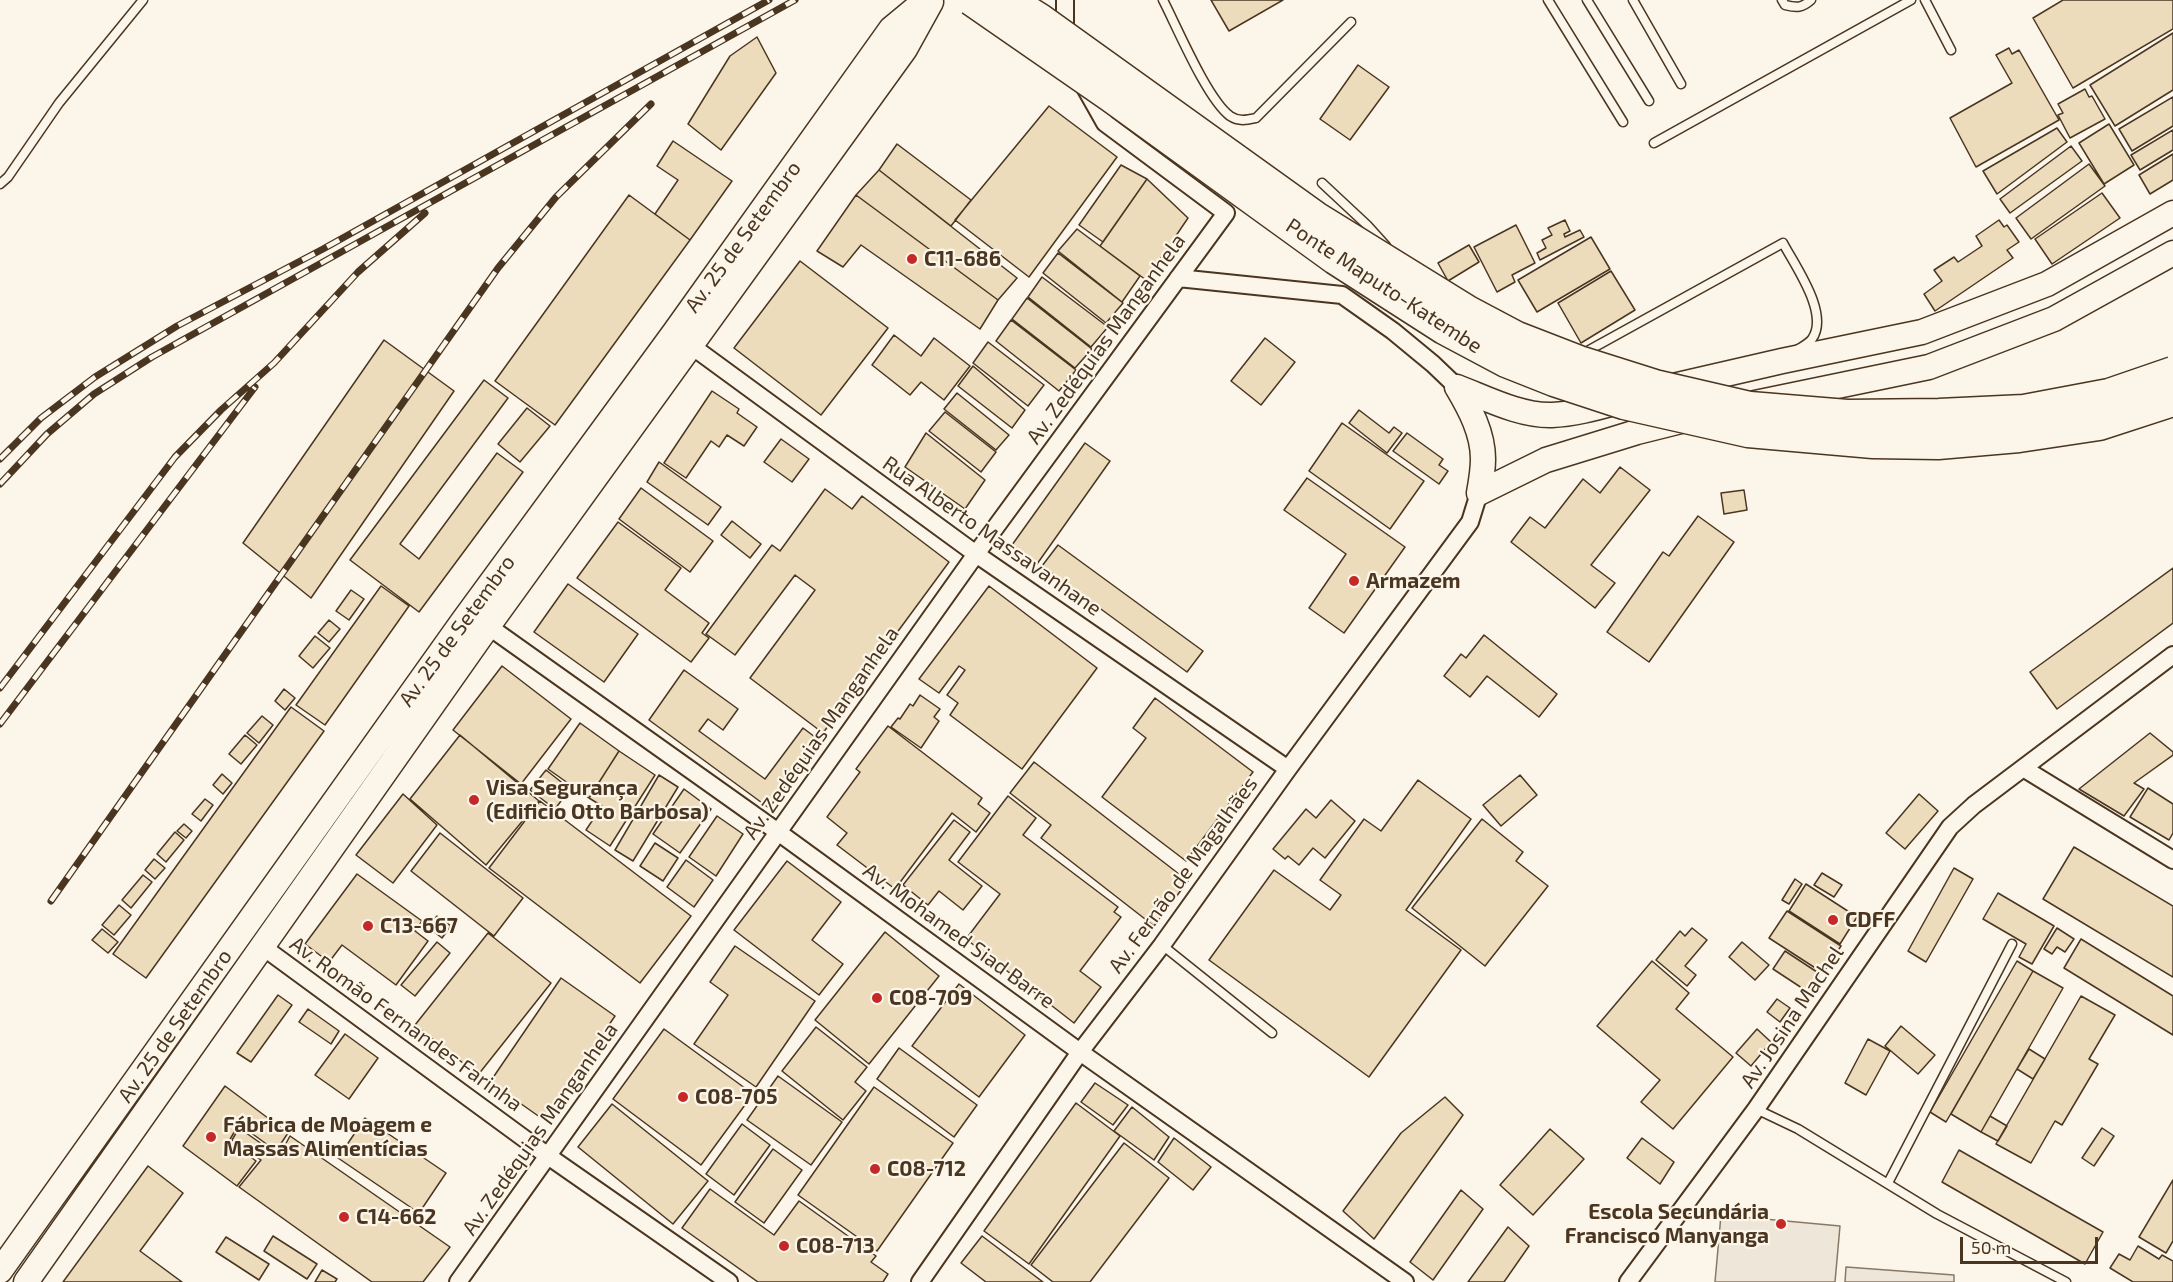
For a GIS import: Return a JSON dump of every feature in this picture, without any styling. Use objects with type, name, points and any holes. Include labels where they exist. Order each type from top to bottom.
[{"type":"highway","name":"Ponte Maputo-Katembe","points":[[972,0],[1335,259],[1444,329],[1506,362],[1554,381],[1624,404],[1748,432],[1873,442],[1938,444],[2019,437],[2099,425],[2173,401]]},
{"type":"highway","name":"Ponte Maputo-Katembe","points":[[1010,0],[1040,19],[1316,217],[1468,311],[1517,337],[1579,361],[1655,385],[1750,407],[1847,415],[2024,410],[2109,394],[2173,372]]},
{"type":"main road","name":"Av. 25 de Setembro","points":[[26,1282],[488,626],[891,29],[926,0]]},
{"type":"main road","name":"Av. 25 de Setembro","points":[[0,1272],[456,631],[683,340],[905,49],[932,0]]},
{"type":"main road","points":[[1457,387],[1523,411],[1550,415],[1582,412],[1653,390],[1922,332],[2047,284],[2173,213]]},
{"type":"main road","points":[[1479,493],[1546,460],[1601,443],[1785,395],[1929,367],[2054,319],[2173,253]]},
{"type":"main road","points":[[1457,387],[1473,416],[1480,440],[1483,459],[1479,493]]},
{"type":"main road","points":[[0,1272],[13,1282]]},
{"type":"street","name":"Av. Zedéquias Manganhela","points":[[458,1282],[976,554],[1226,213],[1105,123],[1072,64],[1065,31],[1065,0]]},
{"type":"street","points":[[1178,278],[1342,295],[1393,331],[1457,387]]},
{"type":"street","name":"Rua Alberto Massavanhane","points":[[683,340],[976,554],[1288,769]]},
{"type":"street","name":"Av. Fernão de Magalhães","points":[[920,1282],[1080,1052],[1162,945],[1470,522],[1479,493]]},
{"type":"street","name":"Av. Mohamed Siad Barre","points":[[488,626],[778,832],[1080,1052],[1405,1282]]},
{"type":"street","name":"Av. Josina Machel","points":[[1628,1282],[1756,1108],[1950,827],[1961,815],[2173,655]]},
{"type":"street","points":[[2023,768],[2173,860]]},
{"type":"street","name":"Av. Romão Fernandes Farinha","points":[[263,947],[548,1156],[729,1282]]},
{"type":"lane","points":[[0,184],[8,177],[59,103],[143,0]]},
{"type":"lane","points":[[1163,0],[1210,92],[1230,116],[1242,121],[1256,118],[1351,22]]},
{"type":"lane","points":[[1548,0],[1623,122]]},
{"type":"lane","points":[[1587,0],[1649,101]]},
{"type":"lane","points":[[1633,0],[1681,84]]},
{"type":"lane","points":[[1782,0],[1785,5],[1795,8],[1803,7],[1811,0]]},
{"type":"lane","points":[[1654,143],[1911,0]]},
{"type":"lane","points":[[1925,0],[1951,50]]},
{"type":"lane","points":[[1322,183],[1368,225],[1437,304]]},
{"type":"lane","points":[[1534,355],[1568,362],[1783,243],[1815,303],[1818,321],[1812,339],[1782,361]]},
{"type":"lane","points":[[1888,1184],[2012,944]]},
{"type":"lane","points":[[1162,945],[1272,1033]]},
{"type":"lane","points":[[1756,1108],[1798,1129],[1937,1214],[2066,1282]]},
{"type":"shaded area","points":[[1721,1215],[1840,1226],[1835,1282],[1715,1282]]},
{"type":"shaded area","points":[[1846,1267],[1954,1275],[1954,1282],[1845,1282]]},
{"type":"building","points":[[1211,0],[1283,0],[1229,31]]},
{"type":"building","points":[[2063,0],[2173,0],[2173,29],[2073,88],[2033,18]]},
{"type":"building","points":[[2173,33],[2173,90],[2115,126],[2090,85]]},
{"type":"building","points":[[757,37],[776,73],[721,150],[688,124],[730,56]]},
{"type":"building","points":[[2009,48],[2012,54],[2019,50],[2059,120],[1976,167],[1950,118],[2012,83],[1996,55]]},
{"type":"building","points":[[1358,65],[1389,87],[1350,140],[1320,119]]},
{"type":"building","points":[[2085,89],[2089,97],[2092,96],[2105,119],[2070,138],[2058,115],[2063,113],[2058,104]]},
{"type":"building","points":[[2173,97],[2173,126],[2132,151],[2119,129]]},
{"type":"building","points":[[1049,106],[1117,157],[1029,277],[955,220]]},
{"type":"building","points":[[2109,124],[2134,165],[2104,184],[2079,143]]},
{"type":"building","points":[[2057,128],[2067,142],[1997,194],[1983,171]]},
{"type":"building","points":[[2173,130],[2173,150],[2140,170],[2131,155]]},
{"type":"building","points":[[673,141],[732,181],[690,240],[655,214],[678,180],[657,166]]},
{"type":"building","points":[[897,144],[971,200],[951,226],[879,170]]},
{"type":"building","points":[[2071,146],[2082,161],[2010,213],[2000,199]]},
{"type":"building","points":[[2173,154],[2173,180],[2150,194],[2139,175]]},
{"type":"building","points":[[2089,164],[2105,186],[2031,239],[2016,218]]},
{"type":"building","points":[[1121,165],[1147,179],[1103,242],[1079,225]]},
{"type":"building","points":[[879,170],[1017,278],[998,300],[856,195]]},
{"type":"building","points":[[1147,179],[1188,218],[1146,280],[1100,246]]},
{"type":"building","points":[[2102,193],[2120,218],[2052,264],[2035,239]]},
{"type":"building","points":[[629,195],[690,240],[555,425],[495,381]]},
{"type":"building","name":"C11-686","points":[[856,195],[998,300],[980,329],[861,245],[843,267],[817,251]]},
{"type":"building","points":[[1565,220],[1570,231],[1564,234],[1565,237],[1580,230],[1584,237],[1540,260],[1537,253],[1546,248],[1542,240],[1552,235],[1548,228]]},
{"type":"building","points":[[1999,220],[2004,227],[2007,225],[2019,242],[2007,250],[2013,258],[1935,311],[1924,294],[1942,281],[1934,270],[1954,257],[1958,262],[1982,246],[1976,236]]},
{"type":"building","points":[[1516,225],[1535,263],[1512,275],[1515,282],[1497,292],[1474,247]]},
{"type":"building","points":[[1077,229],[1140,276],[1122,302],[1058,251]]},
{"type":"building","points":[[1591,237],[1610,269],[1537,312],[1518,280]]},
{"type":"building","points":[[1469,245],[1479,262],[1448,281],[1438,263]]},
{"type":"building","points":[[1058,253],[1123,303],[1106,323],[1043,273]]},
{"type":"building","points":[[800,261],[888,328],[821,415],[734,348]]},
{"type":"building","points":[[1611,271],[1635,310],[1581,343],[1558,303]]},
{"type":"building","points":[[1042,277],[1108,327],[1091,347],[1028,297]]},
{"type":"building","points":[[1027,298],[1092,349],[1075,368],[1012,319]]},
{"type":"building","points":[[1011,320],[1076,370],[1059,391],[996,341]]},
{"type":"building","points":[[894,335],[921,356],[934,338],[970,366],[944,400],[921,382],[910,395],[872,365]]},
{"type":"building","points":[[1265,338],[1295,362],[1261,405],[1231,381]]},
{"type":"building","points":[[384,340],[454,391],[311,598],[243,543]]},
{"type":"building","points":[[988,342],[1044,385],[1028,406],[973,363]]},
{"type":"building","points":[[973,366],[1025,410],[1012,428],[958,386]]},
{"type":"building","points":[[484,380],[508,398],[400,544],[419,559],[497,453],[523,472],[419,612],[350,560]]},
{"type":"building","points":[[712,391],[739,409],[737,413],[757,427],[744,446],[727,435],[719,447],[711,441],[686,478],[664,463]]},
{"type":"building","points":[[957,393],[1009,435],[996,450],[944,409]]},
{"type":"building","points":[[527,408],[550,426],[520,462],[498,444]]},
{"type":"building","points":[[1359,410],[1389,433],[1394,427],[1402,433],[1387,453],[1349,423]]},
{"type":"building","points":[[945,412],[996,452],[981,472],[929,431]]},
{"type":"building","points":[[1342,423],[1424,481],[1390,529],[1309,471]]},
{"type":"building","points":[[926,433],[985,480],[965,509],[905,467]]},
{"type":"building","points":[[1407,433],[1443,459],[1439,465],[1448,471],[1439,484],[1393,451]]},
{"type":"building","points":[[781,439],[809,459],[792,482],[764,462]]},
{"type":"building","points":[[1085,443],[1110,461],[1037,564],[1012,545]]},
{"type":"building","points":[[659,462],[721,507],[708,525],[647,482]]},
{"type":"building","points":[[1620,467],[1650,490],[1591,565],[1615,583],[1595,608],[1511,542],[1530,517],[1545,528],[1583,479],[1600,493]]},
{"type":"building","name":"Armazem","points":[[1307,478],[1405,547],[1344,633],[1309,608],[1346,554],[1284,510]]},
{"type":"building","points":[[641,488],[713,541],[690,572],[619,519]]},
{"type":"building","points":[[825,489],[852,509],[862,496],[949,562],[823,733],[750,678],[815,590],[795,575],[735,655],[706,634],[772,545],[780,551]]},
{"type":"building","points":[[1744,490],[1747,510],[1724,514],[1721,493]]},
{"type":"building","points":[[1698,516],[1734,542],[1649,662],[1607,632],[1663,552],[1669,556]]},
{"type":"building","points":[[732,521],[761,544],[750,558],[721,535]]},
{"type":"building","points":[[618,522],[681,568],[665,590],[709,623],[702,633],[709,638],[691,662],[577,578]]},
{"type":"building","points":[[1058,545],[1203,651],[1187,672],[1042,566]]},
{"type":"building","points":[[2173,568],[2173,623],[2057,709],[2030,672]]},
{"type":"building","points":[[568,584],[638,634],[604,682],[534,632]]},
{"type":"building","points":[[381,586],[409,606],[325,725],[296,705]]},
{"type":"building","points":[[989,586],[1097,668],[1022,769],[950,715],[958,703],[947,695],[965,670],[959,666],[939,693],[919,679]]},
{"type":"building","points":[[351,590],[364,599],[349,620],[336,611]]},
{"type":"building","points":[[329,620],[340,629],[329,642],[318,633]]},
{"type":"building","points":[[1484,635],[1557,694],[1539,717],[1487,676],[1470,697],[1444,676],[1461,654],[1466,658]]},
{"type":"building","points":[[315,636],[330,648],[313,668],[299,656]]},
{"type":"building","points":[[502,666],[571,719],[521,784],[453,730]]},
{"type":"building","points":[[684,670],[738,709],[723,730],[708,719],[699,731],[765,779],[803,728],[819,740],[769,808],[649,720]]},
{"type":"building","points":[[284,689],[295,698],[285,710],[275,701]]},
{"type":"building","points":[[920,695],[940,709],[934,717],[939,721],[921,748],[891,727],[898,718],[900,719],[910,704],[913,706]]},
{"type":"building","points":[[1155,698],[1253,772],[1186,861],[1102,797],[1146,738],[1133,728]]},
{"type":"building","points":[[291,707],[324,731],[146,978],[113,954]]},
{"type":"building","points":[[262,716],[273,725],[259,743],[247,733]]},
{"type":"building","points":[[580,723],[619,751],[589,798],[548,769]]},
{"type":"building","points":[[888,726],[982,798],[978,804],[990,813],[976,832],[952,813],[895,889],[837,845],[847,833],[827,817],[860,772],[856,769]]},
{"type":"building","points":[[2150,733],[2173,752],[2173,755],[2134,783],[2144,789],[2124,816],[2079,789]]},
{"type":"building","points":[[245,735],[257,745],[241,764],[229,754]]},
{"type":"building","name":"Visa Segurança (Edificio Otto Barbosa)","points":[[460,735],[539,801],[486,865],[410,799]]},
{"type":"building","points":[[619,751],[655,775],[610,846],[586,830],[602,806],[589,798]]},
{"type":"building","points":[[1034,762],[1188,881],[1154,926],[1041,838],[1051,825],[1010,793]]},
{"type":"building","points":[[546,770],[570,789],[555,809],[530,790]]},
{"type":"building","points":[[222,774],[232,783],[223,794],[213,785]]},
{"type":"building","points":[[659,775],[678,787],[633,861],[615,850]]},
{"type":"building","points":[[1520,775],[1537,795],[1501,826],[1483,805]]},
{"type":"building","points":[[1418,780],[1471,819],[1406,910],[1461,950],[1369,1077],[1209,960],[1274,870],[1330,910],[1341,895],[1320,880],[1364,819],[1381,831]]},
{"type":"building","points":[[2148,788],[2173,804],[2173,833],[2169,840],[2130,817]]},
{"type":"building","points":[[684,789],[711,809],[680,853],[653,834]]},
{"type":"building","points":[[403,794],[437,825],[393,883],[356,855]]},
{"type":"building","points":[[1919,794],[1938,811],[1905,849],[1886,833]]},
{"type":"building","points":[[1008,796],[1036,818],[1023,835],[1118,907],[1114,912],[1121,917],[1080,971],[1101,987],[1074,1023],[966,939],[1000,894],[958,862]]},
{"type":"building","points":[[205,799],[213,805],[201,821],[192,814]]},
{"type":"building","points":[[1331,800],[1355,821],[1325,858],[1313,848],[1299,865],[1288,856],[1285,859],[1273,849],[1306,809],[1316,818]]},
{"type":"building","points":[[540,801],[691,916],[640,983],[489,868]]},
{"type":"building","points":[[717,816],[743,834],[716,876],[689,857]]},
{"type":"building","points":[[1482,819],[1523,852],[1516,861],[1548,886],[1485,966],[1412,908]]},
{"type":"building","points":[[954,820],[970,832],[949,860],[982,886],[963,910],[939,891],[928,905],[903,885]]},
{"type":"building","points":[[184,824],[192,831],[186,838],[177,831]]},
{"type":"building","points":[[175,832],[184,840],[166,862],[157,854]]},
{"type":"building","points":[[440,833],[523,898],[494,936],[411,871]]},
{"type":"building","points":[[655,843],[678,858],[663,881],[640,866]]},
{"type":"building","points":[[2074,847],[2173,906],[2173,977],[2043,899]]},
{"type":"building","points":[[154,859],[165,868],[155,879],[145,870]]},
{"type":"building","points":[[686,860],[713,880],[694,907],[667,887]]},
{"type":"building","points":[[787,861],[841,902],[812,940],[843,964],[819,995],[734,930]]},
{"type":"building","points":[[1954,868],[1973,879],[1926,962],[1908,951]]},
{"type":"building","points":[[1822,873],[1842,885],[1834,897],[1814,885]]},
{"type":"building","name":"C13-667","points":[[357,874],[422,921],[415,931],[428,941],[396,985],[342,945],[329,962],[305,944]]},
{"type":"building","points":[[143,875],[152,882],[131,908],[122,900]]},
{"type":"building","points":[[1795,879],[1802,884],[1789,904],[1782,900]]},
{"type":"building","points":[[1806,884],[1857,917],[1840,944],[1789,911]]},
{"type":"building","points":[[1998,893],[2054,926],[2032,964],[2019,957],[2026,944],[1983,919]]},
{"type":"building","points":[[119,905],[131,915],[114,935],[102,925]]},
{"type":"building","points":[[1787,911],[1841,946],[1823,973],[1769,938]]},
{"type":"building","points":[[437,916],[451,926],[442,938],[428,927]]},
{"type":"building","points":[[1692,928],[1707,940],[1685,966],[1696,975],[1687,986],[1656,960],[1680,931],[1685,936]]},
{"type":"building","points":[[2057,928],[2074,939],[2065,952],[2057,947],[2052,954],[2044,949]]},
{"type":"building","points":[[102,929],[118,942],[108,953],[92,940]]},
{"type":"building","name":"C08-709","points":[[885,932],[939,976],[869,1064],[815,1020]]},
{"type":"building","points":[[488,933],[551,983],[478,1075],[415,1025]]},
{"type":"building","points":[[2081,939],[2173,996],[2173,1035],[2064,968]]},
{"type":"building","points":[[437,942],[450,953],[415,996],[401,985]]},
{"type":"building","points":[[1742,942],[1769,965],[1755,980],[1729,957]]},
{"type":"building","points":[[735,946],[815,1001],[756,1087],[694,1044],[728,995],[710,982]]},
{"type":"building","points":[[1785,951],[1820,974],[1808,992],[1773,969]]},
{"type":"building","points":[[1652,961],[1689,993],[1676,1009],[1733,1057],[1673,1129],[1641,1102],[1660,1080],[1597,1026]]},
{"type":"building","points":[[2017,961],[2033,971],[1946,1122],[1930,1112]]},
{"type":"building","points":[[2033,971],[2063,988],[1981,1132],[1951,1114]]},
{"type":"building","points":[[561,978],[615,1016],[544,1120],[490,1082]]},
{"type":"building","points":[[959,984],[1025,1035],[979,1097],[912,1046]]},
{"type":"building","points":[[278,995],[292,1005],[251,1062],[237,1053]]},
{"type":"building","points":[[2081,996],[2115,1015],[2089,1059],[2098,1064],[2062,1125],[2055,1121],[2031,1163],[1996,1144]]},
{"type":"building","points":[[1777,999],[1790,1008],[1780,1022],[1767,1012]]},
{"type":"building","points":[[308,1009],[339,1031],[331,1044],[299,1022]]},
{"type":"building","points":[[1901,1026],[1935,1055],[1918,1074],[1885,1046]]},
{"type":"building","points":[[816,1027],[867,1067],[855,1082],[866,1091],[843,1120],[782,1071]]},
{"type":"building","name":"C08-705","points":[[664,1029],[753,1094],[701,1165],[613,1099]]},
{"type":"building","points":[[1757,1029],[1771,1042],[1751,1066],[1736,1053]]},
{"type":"building","points":[[345,1034],[378,1058],[349,1099],[315,1075]]},
{"type":"building","points":[[1868,1039],[1890,1051],[1866,1095],[1845,1083]]},
{"type":"building","points":[[899,1048],[977,1105],[954,1137],[877,1079]]},
{"type":"building","points":[[2029,1049],[2045,1059],[2033,1079],[2017,1069]]},
{"type":"building","points":[[778,1076],[842,1122],[811,1165],[747,1120]]},
{"type":"building","points":[[1095,1083],[1128,1105],[1113,1125],[1081,1102]]},
{"type":"building","name":"Fábrica de Moagem e Massas Alimentícias","points":[[225,1086],[288,1133],[276,1151],[239,1124],[229,1141],[256,1161],[237,1186],[183,1146]]},
{"type":"building","name":"C08-712","points":[[874,1087],[953,1143],[877,1251],[798,1195]]},
{"type":"building","points":[[1445,1097],[1463,1115],[1374,1239],[1343,1211],[1401,1133]]},
{"type":"building","points":[[1076,1103],[1120,1136],[1029,1264],[984,1231]]},
{"type":"building","points":[[612,1104],[708,1181],[673,1224],[578,1147]]},
{"type":"building","points":[[1132,1107],[1169,1137],[1154,1160],[1114,1131]]},
{"type":"building","points":[[1990,1116],[2007,1126],[1998,1141],[1981,1132]]},
{"type":"building","points":[[365,1118],[446,1173],[419,1213],[338,1158]]},
{"type":"building","points":[[742,1124],[770,1145],[734,1195],[706,1174]]},
{"type":"building","name":"C14-662","points":[[239,1128],[279,1156],[290,1136],[450,1247],[423,1282],[372,1282],[239,1187],[261,1160],[232,1140]]},
{"type":"building","points":[[2102,1128],[2114,1136],[2094,1166],[2082,1158]]},
{"type":"building","points":[[1550,1129],[1584,1159],[1533,1215],[1500,1185]]},
{"type":"building","points":[[1174,1138],[1211,1167],[1193,1190],[1158,1162]]},
{"type":"building","points":[[1642,1138],[1674,1162],[1660,1184],[1627,1158]]},
{"type":"building","points":[[1124,1143],[1169,1178],[1090,1282],[1053,1282],[1031,1265]]},
{"type":"building","points":[[773,1149],[802,1170],[764,1223],[735,1202]]},
{"type":"building","points":[[1959,1150],[2103,1232],[2085,1264],[1942,1182]]},
{"type":"building","points":[[148,1166],[183,1193],[140,1251],[182,1282],[63,1282]]},
{"type":"building","points":[[2173,1180],[2173,1241],[2166,1253],[2139,1237]]},
{"type":"building","name":"C08-713","points":[[710,1189],[774,1235],[799,1201],[876,1256],[871,1262],[888,1274],[883,1282],[758,1282],[682,1228]]},
{"type":"building","points":[[1461,1190],[1483,1209],[1433,1280],[1410,1262]]},
{"type":"building","points":[[1508,1227],[1529,1246],[1504,1282],[1468,1282]]},
{"type":"building","points":[[273,1236],[317,1264],[307,1279],[264,1251]]},
{"type":"building","points":[[982,1236],[1043,1282],[986,1282],[961,1263]]},
{"type":"building","points":[[226,1237],[269,1264],[259,1280],[216,1252]]},
{"type":"building","points":[[2138,1246],[2159,1259],[2162,1255],[2173,1261],[2173,1282],[2133,1282],[2110,1268],[2119,1254],[2130,1260]]},
{"type":"building","points":[[322,1270],[337,1279],[335,1282],[315,1282]]},
{"type":"railway","points":[[0,459],[41,418],[95,377],[177,326],[323,249],[769,0]]},
{"type":"railway","points":[[0,484],[47,434],[94,394],[152,357],[795,0]]},
{"type":"railway","points":[[51,901],[498,268],[556,197],[651,104]]},
{"type":"railway","points":[[0,688],[175,457],[221,410],[274,363],[358,272],[425,213]]},
{"type":"railway","points":[[0,724],[255,387]]},
{"type":"place","name":"C11-686","points":[[912,259]]},
{"type":"place","name":"Armazem","points":[[1354,581]]},
{"type":"place","name":"Visa Segurança (Edificio Otto Barbosa)","points":[[474,800]]},
{"type":"place","name":"CDFF","points":[[1833,920]]},
{"type":"place","name":"C13-667","points":[[368,926]]},
{"type":"place","name":"C08-709","points":[[877,998]]},
{"type":"place","name":"C08-705","points":[[683,1097]]},
{"type":"place","name":"Fábrica de Moagem e Massas Alimentícias","points":[[211,1137]]},
{"type":"place","name":"C08-712","points":[[875,1169]]},
{"type":"place","name":"C14-662","points":[[344,1217]]},
{"type":"place","name":"Escola Secundária Francisco Manyanga","points":[[1781,1224]]},
{"type":"place","name":"C08-713","points":[[784,1246]]}]
